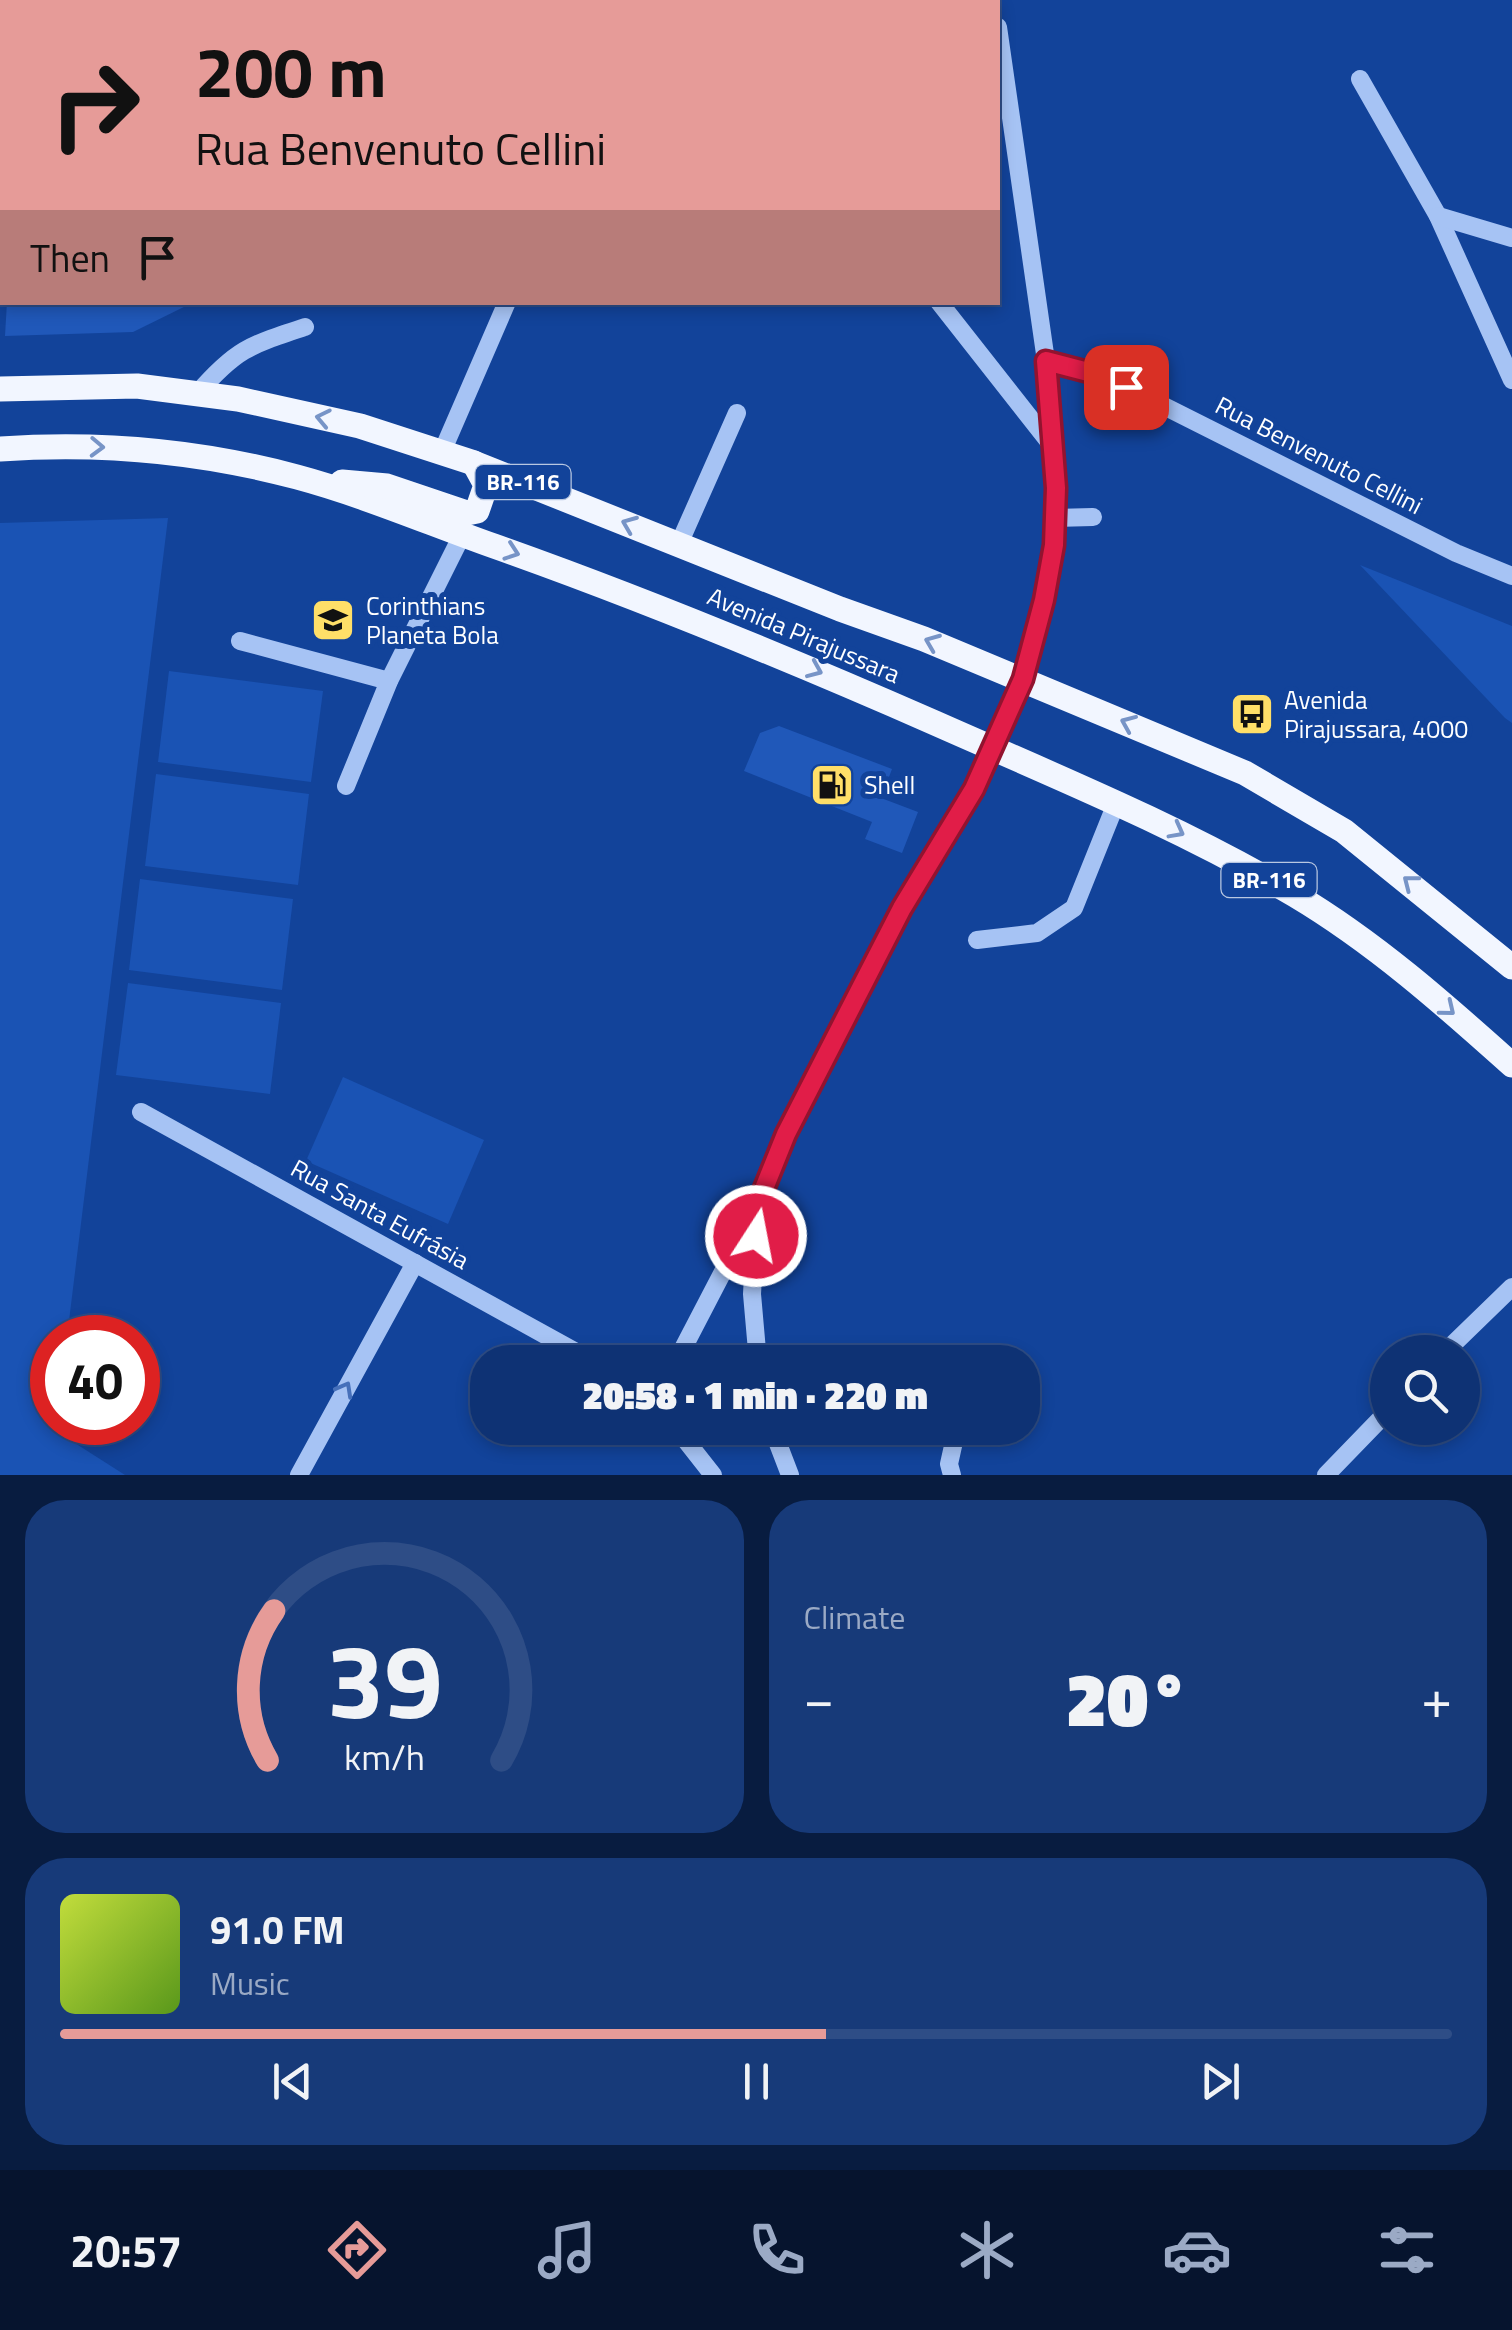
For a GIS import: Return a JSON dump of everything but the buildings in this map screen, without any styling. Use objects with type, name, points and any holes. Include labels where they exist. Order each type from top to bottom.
[{"type":"main road","name":"Avenida Pirajussara","points":[[0,389],[137,386],[197,394],[360,426],[474,463],[1023,679],[1245,773],[1344,831],[1512,967]]},
{"type":"main road","name":"Avenida Pirajussara","points":[[0,449],[99,446],[176,453],[238,462],[302,478],[615,589],[823,673],[1117,801],[1300,898],[1388,960],[1512,1064]]},
{"type":"main road","points":[[302,478],[387,486],[466,513],[476,511],[486,485],[474,463]]},
{"type":"street","points":[[685,1345],[757,1206],[786,1134],[902,908],[974,789],[1023,679],[1044,600],[1054,518],[1053,447],[1046,361],[1000,41]]},
{"type":"street","points":[[1360,78],[1438,216],[1512,380]]},
{"type":"street","points":[[1438,216],[1512,238]]},
{"type":"street","points":[[442,452],[506,305]]},
{"type":"street","points":[[940,305],[1053,447]]},
{"type":"street","points":[[197,394],[219,368],[246,346],[305,327]]},
{"type":"street","name":"Rua Benvenuto Cellini","points":[[1046,361],[1126,387],[1456,552],[1512,576]]},
{"type":"street","points":[[679,544],[737,413]]},
{"type":"street","points":[[1054,518],[1092,517]]},
{"type":"street","points":[[346,786],[389,681],[462,535]]},
{"type":"street","points":[[240,641],[389,681]]},
{"type":"street","points":[[977,940],[1036,932],[1074,908],[1117,801]]},
{"type":"street","name":"Rua Santa Eufrásia","points":[[141,1112],[563,1345]]},
{"type":"street","points":[[756,1345],[752,1294],[757,1206]]},
{"type":"street","points":[[299,1475],[415,1263]]},
{"type":"street","points":[[1463,1335],[1512,1288]]},
{"type":"street","points":[[1326,1475],[1370,1430]]},
{"type":"street","points":[[689,1445],[713,1475]]},
{"type":"street","points":[[779,1445],[790,1475]]},
{"type":"street","points":[[952,1475],[949,1464],[953,1445]]},
{"type":"shaded area","points":[[168,518],[70,1315],[30,1315],[30,1445],[78,1445],[125,1475],[0,1475],[0,523]]},
{"type":"shaded area","points":[[1360,565],[1512,626],[1512,723],[1505,718]]},
{"type":"shaded area","points":[[169,671],[323,691],[311,782],[158,762]]},
{"type":"shaded area","points":[[156,774],[309,794],[298,885],[145,866]]},
{"type":"shaded area","points":[[140,879],[293,899],[282,990],[129,970]]},
{"type":"shaded area","points":[[128,983],[281,1003],[270,1094],[116,1075]]},
{"type":"shaded area","points":[[343,1077],[484,1140],[448,1224],[306,1161]]},
{"type":"place","name":"Corinthians Planeta Bola","points":[[333,620]]},
{"type":"place","name":"Avenida Pirajussara, 4000","points":[[1252,714]]},
{"type":"place","name":"Shell","points":[[832,785]]},
{"type":"route","points":[[756,1236],[757,1206],[786,1134],[902,908],[974,789],[1023,679],[1054,545],[1056,488],[1046,361],[1126,387]]}]
